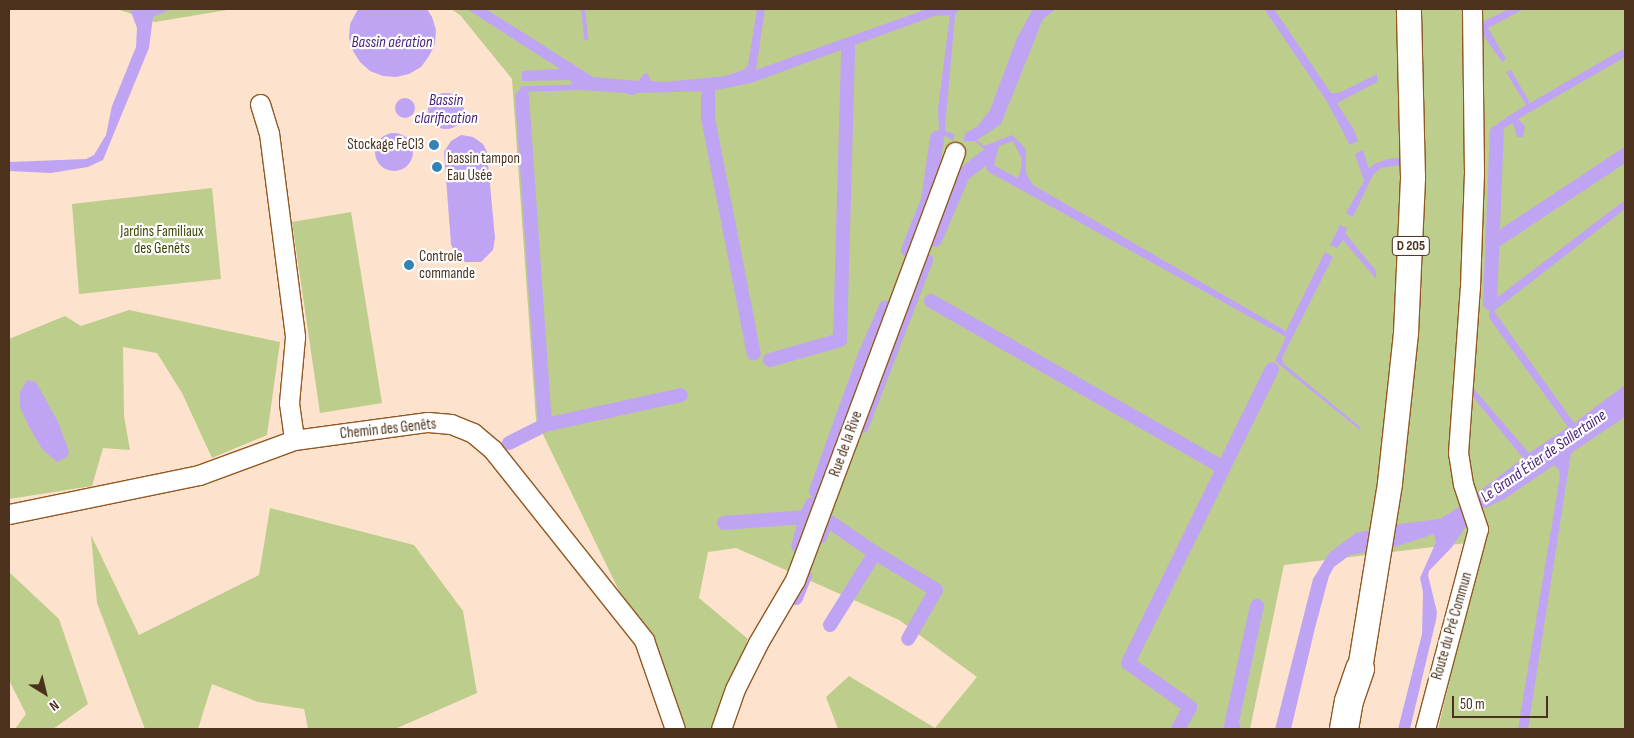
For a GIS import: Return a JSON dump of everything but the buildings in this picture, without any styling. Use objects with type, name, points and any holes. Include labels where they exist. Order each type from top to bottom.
[{"type":"highway","name":"D 205","points":[[1344,729],[1349,701],[1360,669]]},
{"type":"highway","name":"D 205","points":[[1355,729],[1360,669]]},
{"type":"main road","name":"D 205","points":[[1360,669],[1377,574],[1390,483],[1406,332],[1413,177],[1409,9]]},
{"type":"street","name":"Route du Pré Commun","points":[[1425,729],[1438,672],[1475,548],[1477,523],[1467,495],[1458,453],[1470,287],[1474,173],[1472,9]]},
{"type":"street","points":[[260,104],[269,133],[295,338],[289,403],[294,440]]},
{"type":"street","name":"Rue de la Rive","points":[[721,729],[735,689],[758,643],[795,580],[955,152]]},
{"type":"street","name":"Chemin des Genêts","points":[[9,514],[199,475],[294,440],[428,422],[451,424],[473,433],[493,450],[644,640],[674,729]]},
{"type":"green space","points":[[117,9],[233,9],[155,22]]},
{"type":"green space","points":[[451,9],[1625,9],[1625,729],[1438,729],[1483,541],[1284,565],[1250,729],[838,729],[826,697],[849,676],[935,728],[977,677],[899,620],[736,548],[708,552],[699,598],[748,639],[714,729],[682,729],[646,625],[625,603],[536,420],[512,79],[460,15]]},
{"type":"green space","name":"Jardins Familiaux des Genêts","points":[[212,188],[221,279],[79,294],[72,204]]},
{"type":"green space","points":[[351,212],[382,403],[320,413],[292,222]]},
{"type":"green space","points":[[129,310],[280,342],[267,435],[212,458],[182,393],[157,353],[123,347],[124,416],[130,450],[103,448],[92,486],[9,499],[9,339],[65,316],[81,326]]},
{"type":"green space","points":[[270,508],[414,545],[463,611],[477,693],[395,729],[305,729],[308,728],[304,709],[258,702],[212,684],[198,729],[145,729],[97,603],[91,535],[139,635],[259,575]]},
{"type":"green space","points":[[9,572],[59,619],[88,704],[53,729],[15,729],[26,714],[9,680]]},
{"type":"water","points":[[130,9],[172,9],[153,17],[149,48],[103,160],[88,167],[51,173],[9,171],[9,162],[86,159],[94,155],[106,135],[112,106],[136,47],[137,28]]},
{"type":"water","name":"Bassin aération","points":[[358,9],[427,9],[436,30],[435,44],[421,67],[409,74],[396,77],[383,76],[370,71],[360,62],[353,51],[349,38],[350,24]]},
{"type":"water","points":[[467,9],[486,9],[593,77],[638,81],[647,73],[651,81],[664,82],[726,76],[745,69],[748,65],[757,9],[765,9],[756,70],[927,9],[962,9],[956,12],[955,16],[945,128],[945,131],[954,134],[954,141],[939,133],[938,108],[950,15],[934,16],[751,83],[712,91],[637,93],[632,95],[581,90],[520,92],[520,87],[524,86],[569,85],[572,83],[570,80],[522,81],[522,71],[560,69]]},
{"type":"water","points":[[1033,9],[1056,9],[1043,19],[1001,124],[977,140],[984,146],[1012,135],[1026,149],[1026,173],[1033,185],[1286,331],[1325,252],[1333,257],[1282,358],[1284,364],[1360,427],[1360,430],[1275,361],[1286,337],[987,171],[984,149],[975,141],[964,141],[965,133],[977,127],[990,110],[1017,38]],"holes":[[[1013,141],[1022,159],[1020,174],[1017,178],[994,165],[999,146]]]},
{"type":"water","points":[[1264,9],[1274,9],[1331,93],[1339,93],[1377,74],[1377,82],[1337,103],[1354,130],[1358,141],[1350,145],[1326,100]]},
{"type":"water","points":[[1509,9],[1524,9],[1488,28],[1506,59],[1502,62],[1476,25]]},
{"type":"water","points":[[1625,48],[1625,57],[1518,119],[1525,126],[1523,137],[1517,137],[1513,123],[1497,132],[1498,123],[1526,105],[1506,72],[1511,70],[1530,103]]},
{"type":"water","name":"Bassin clarification","points":[[446,93],[453,94],[459,98],[463,104],[463,118],[459,124],[453,128],[446,129],[439,128],[433,124],[429,118],[428,111],[429,104],[433,98],[439,94]]},
{"type":"water","points":[[405,98],[412,101],[415,108],[412,115],[405,118],[398,115],[395,108],[398,101]]},
{"type":"water","points":[[394,133],[407,139],[413,152],[407,165],[394,171],[381,165],[375,152],[381,139]]},
{"type":"water","points":[[461,135],[473,137],[483,144],[487,152],[495,238],[493,250],[481,262],[465,262],[454,252],[451,244],[444,152],[451,141]]},
{"type":"water","points":[[1363,150],[1369,169],[1374,164],[1388,159],[1400,158],[1400,165],[1381,168],[1373,175],[1353,217],[1346,213],[1364,181],[1355,154]]},
{"type":"water","name":"Le Grand Étier de Sallertaine","points":[[1625,200],[1625,209],[1494,311],[1574,423],[1625,385],[1625,417],[1571,453],[1528,729],[1518,729],[1560,476],[1559,470],[1554,465],[1506,498],[1488,507],[1478,509],[1452,547],[1429,571],[1428,575],[1437,612],[1410,729],[1398,729],[1422,634],[1423,592],[1420,578],[1436,542],[1434,534],[1395,547],[1350,555],[1334,567],[1329,576],[1315,628],[1291,729],[1275,729],[1313,579],[1329,553],[1356,533],[1399,524],[1440,519],[1523,458],[1468,391],[1468,382],[1529,453],[1568,427],[1489,318],[1490,303]]},
{"type":"water","points":[[1340,225],[1347,228],[1345,233],[1376,271],[1376,279],[1343,240],[1337,248],[1330,245]]},
{"type":"water","points":[[27,380],[36,382],[58,422],[69,451],[67,457],[57,462],[42,449],[20,407],[20,392]]},
{"type":"waterway","points":[[583,9],[586,39]]},
{"type":"waterway","points":[[770,360],[840,340],[848,47]]},
{"type":"waterway","points":[[708,91],[708,118],[754,354]]},
{"type":"waterway","points":[[509,443],[545,425],[522,97]]},
{"type":"waterway","points":[[1490,303],[1497,132]]},
{"type":"waterway","points":[[908,250],[928,200],[937,138]]},
{"type":"waterway","points":[[1492,243],[1625,155]]},
{"type":"waterway","points":[[935,240],[963,175],[985,157]]},
{"type":"waterway","points":[[862,426],[926,260]]},
{"type":"waterway","points":[[931,301],[1224,468]]},
{"type":"waterway","points":[[816,491],[865,355],[886,307]]},
{"type":"waterway","points":[[1178,729],[1190,707],[1128,663],[1272,369]]},
{"type":"waterway","points":[[545,425],[681,395]]},
{"type":"waterway","points":[[806,517],[812,504]]},
{"type":"waterway","points":[[724,523],[806,517],[798,546]]},
{"type":"waterway","points":[[820,537],[827,520],[875,553]]},
{"type":"waterway","points":[[830,625],[875,553],[936,590],[908,639]]},
{"type":"waterway","points":[[796,598],[805,576]]},
{"type":"waterway","points":[[1234,729],[1231,726],[1257,606]]},
{"type":"place","name":"Stockage FeCl3","points":[[434,145]]},
{"type":"place","name":"bassin tampon Eau Usée","points":[[437,167]]},
{"type":"place","name":"Controle commande","points":[[409,265]]}]
